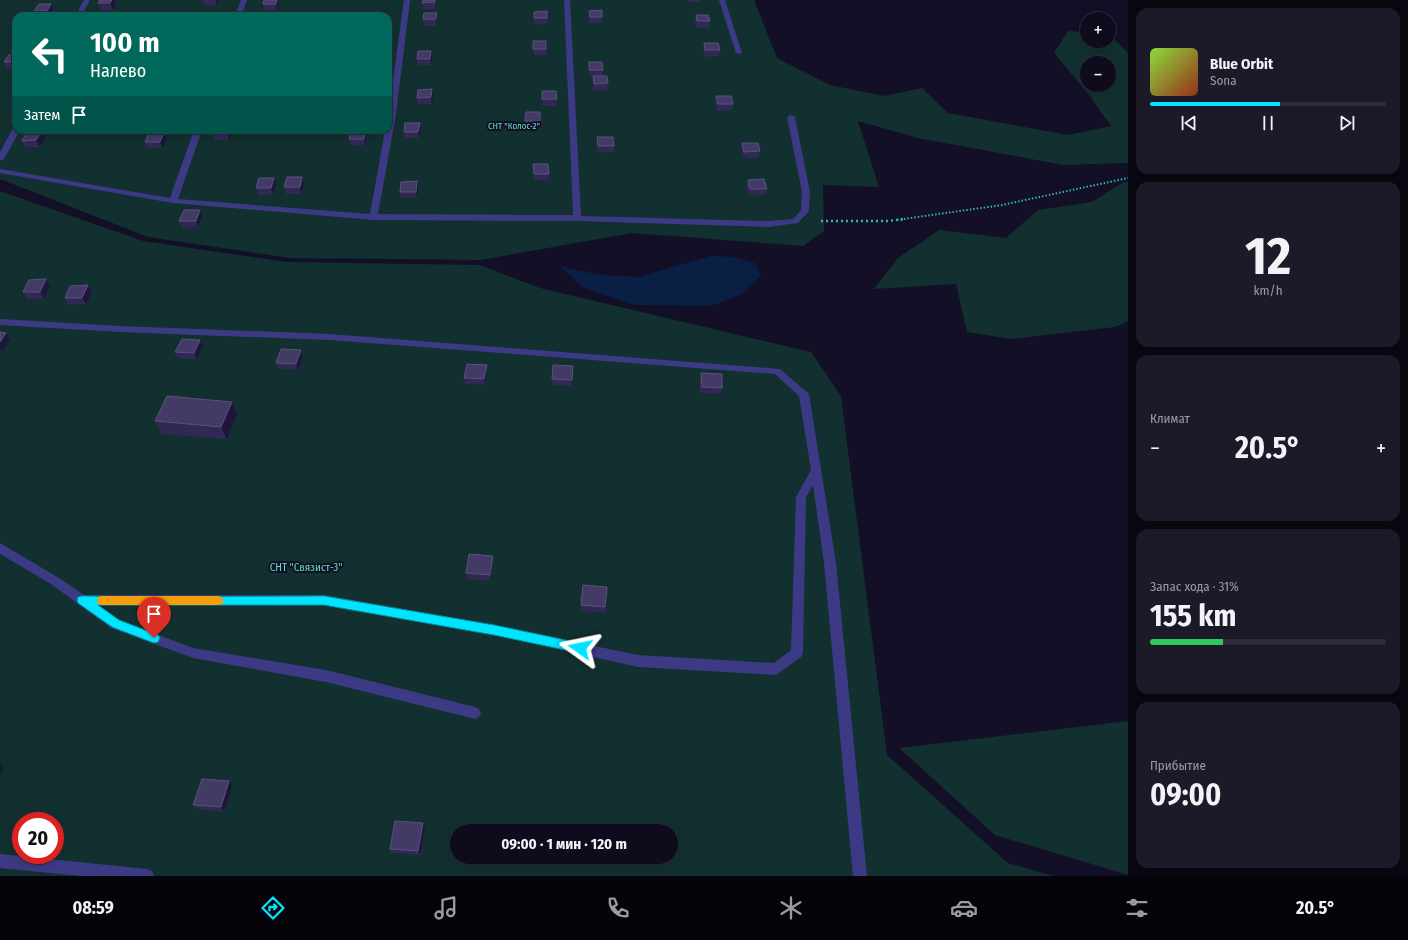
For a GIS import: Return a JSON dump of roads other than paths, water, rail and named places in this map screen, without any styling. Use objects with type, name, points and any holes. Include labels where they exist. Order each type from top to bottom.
[{"type":"lane","points":[[80,12],[87,0]]},
{"type":"lane","points":[[240,12],[244,0]]},
{"type":"lane","points":[[392,114],[407,0]]},
{"type":"lane","points":[[567,0],[577,218]]},
{"type":"lane","points":[[722,0],[739,53]]},
{"type":"lane","points":[[0,171],[173,201],[374,217],[577,218],[768,224],[795,221],[805,211],[806,192],[791,117]]},
{"type":"lane","points":[[0,159],[14,134]]},
{"type":"lane","points":[[173,201],[197,134]]},
{"type":"lane","points":[[374,217],[388,134]]},
{"type":"lane","points":[[0,322],[120,329],[330,337],[777,372],[804,394],[830,563],[860,876]]},
{"type":"lane","points":[[82,600],[137,602],[324,600],[494,630],[638,661],[776,670],[797,653],[801,497],[816,470]]},
{"type":"lane","points":[[0,548],[55,581],[115,624],[193,653],[326,676],[475,713]]},
{"type":"lane","points":[[0,861],[147,876]]},
{"type":"water","points":[[711,256],[734,257],[755,263],[761,276],[742,294],[711,306],[634,305],[582,287],[560,266],[600,275],[638,277]]},
{"type":"park label","name":"СНТ \"Колос-2\"","points":[[514,126]]},
{"type":"park label","name":"СНТ \"Связист-3\"","points":[[306,567]]}]
